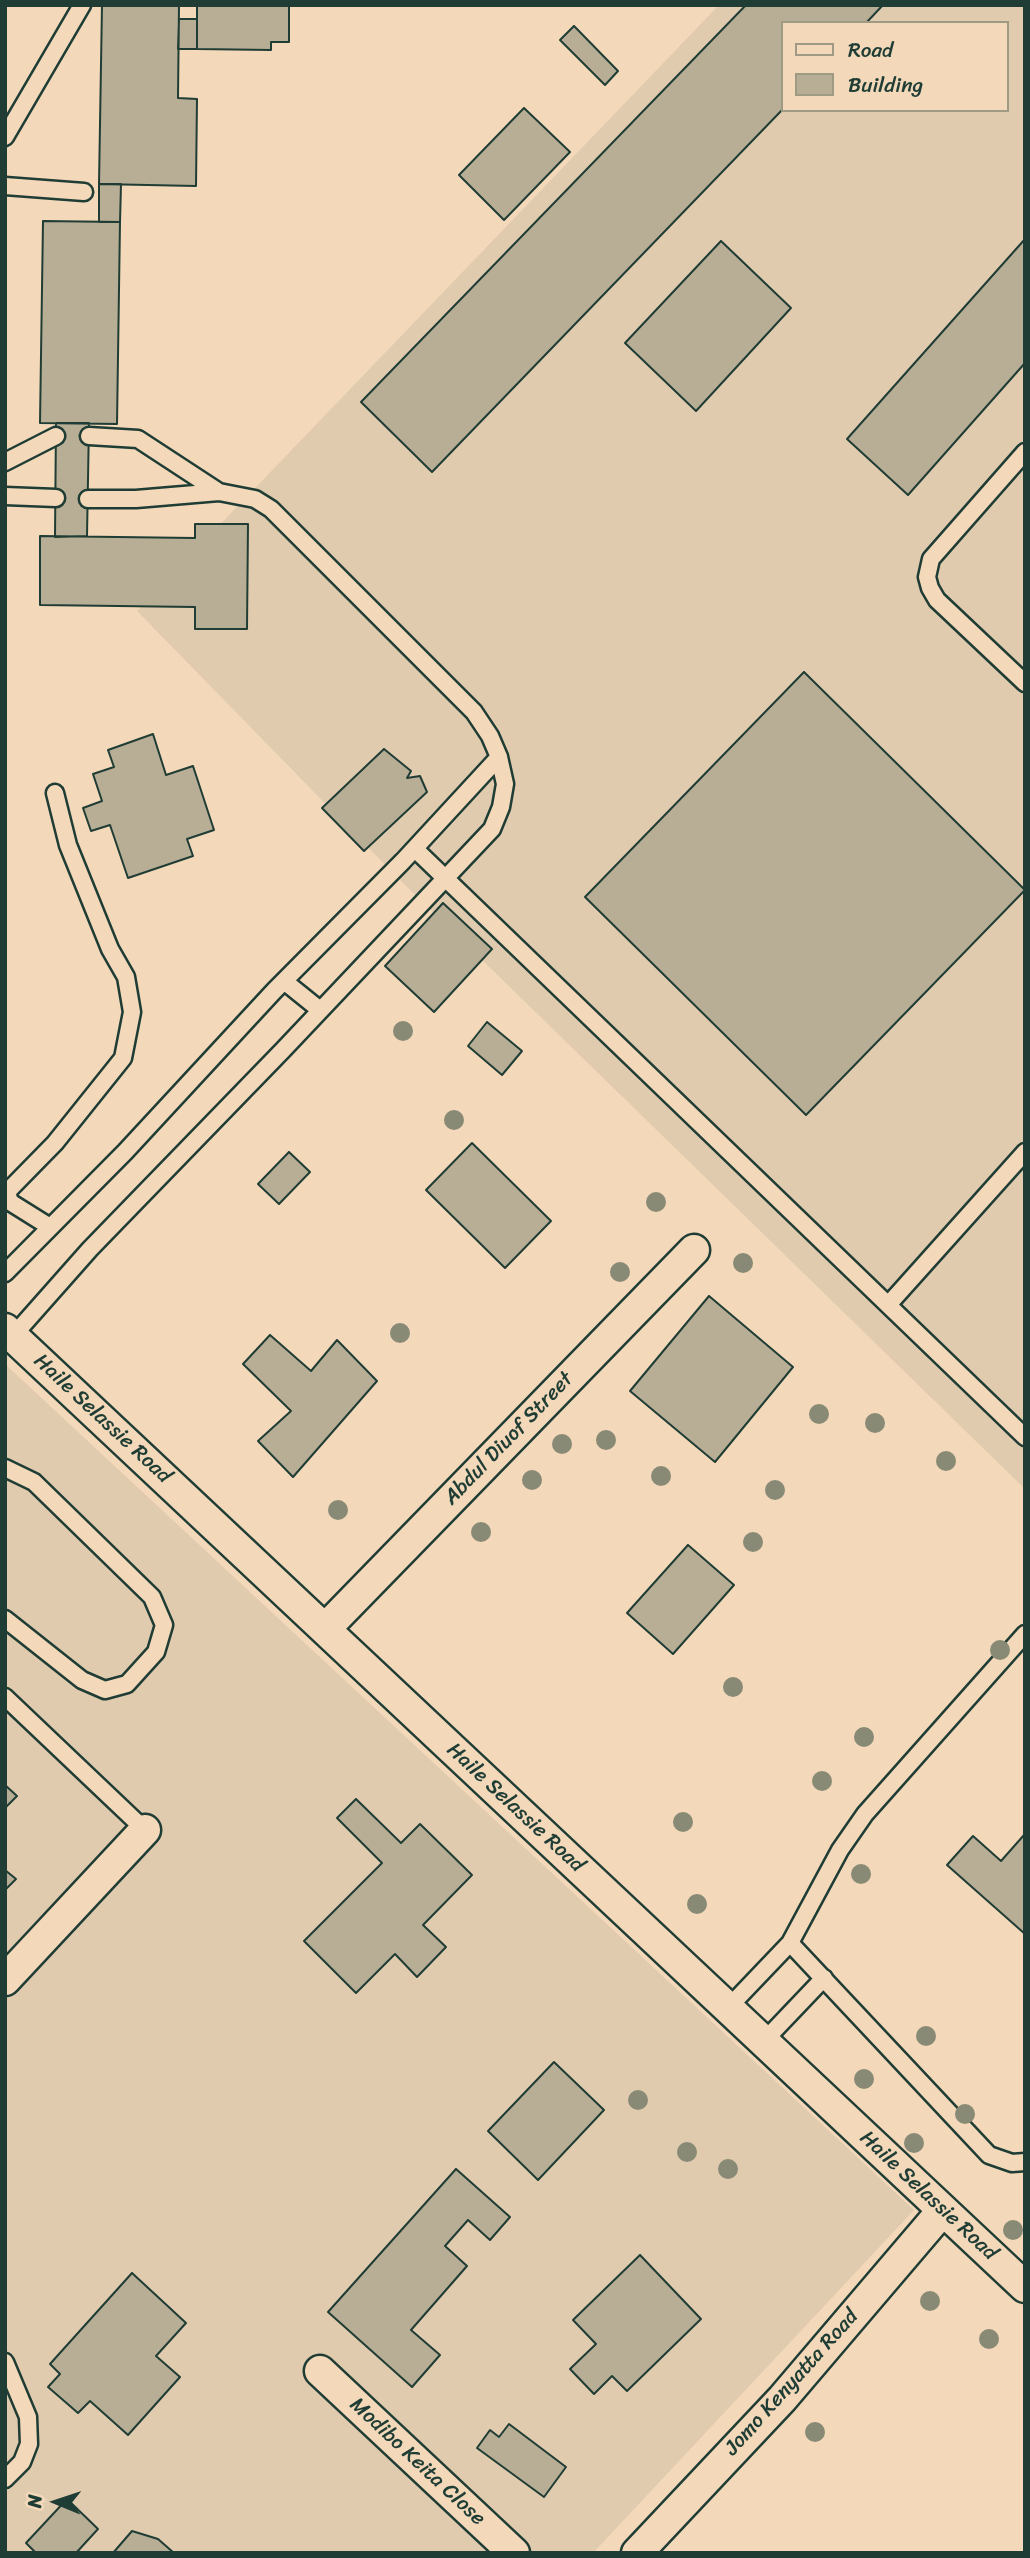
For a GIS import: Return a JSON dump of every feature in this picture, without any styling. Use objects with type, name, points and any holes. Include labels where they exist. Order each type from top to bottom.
[{"type":"street","name":"Abdul Diuof Street","points":[[325,1629],[694,1250]]},
{"type":"street","name":"Haile Selassie Road","points":[[9,1332],[1025,2287]]},
{"type":"street","points":[[5,1980],[145,1830]]},
{"type":"street","name":"Jomo Kenyatta Road","points":[[637,2553],[782,2399],[943,2210]]},
{"type":"street","name":"Modibo Keita Close","points":[[320,2371],[514,2553]]},
{"type":"lane","points":[[5,137],[82,5]]},
{"type":"lane","points":[[5,186],[84,192]]},
{"type":"lane","points":[[5,462],[56,436]]},
{"type":"lane","points":[[89,436],[138,439],[219,492]]},
{"type":"lane","points":[[1025,452],[930,559],[927,576],[937,600],[1025,683]]},
{"type":"lane","points":[[9,1332],[492,830],[501,807],[505,785],[499,757],[490,736],[474,712],[271,509],[255,499],[219,492],[136,499],[88,499]]},
{"type":"lane","points":[[5,496],[56,498]]},
{"type":"lane","points":[[5,1273],[125,1152],[284,981],[415,849],[499,757]]},
{"type":"lane","points":[[50,1227],[10,1202],[8,1192],[55,1143],[123,1058],[131,1012],[126,977],[110,948],[68,845],[55,793]]},
{"type":"lane","points":[[415,849],[1025,1437]]},
{"type":"lane","points":[[284,981],[320,1010]]},
{"type":"lane","points":[[888,1305],[1025,1152]]},
{"type":"lane","points":[[5,1468],[34,1482],[152,1597],[164,1625],[156,1652],[127,1684],[105,1690],[82,1680],[5,1619]]},
{"type":"lane","points":[[728,2008],[790,1943],[840,1850],[865,1814],[1025,1634]]},
{"type":"lane","points":[[5,1697],[145,1830]]},
{"type":"lane","points":[[790,1943],[989,2155],[1012,2164],[1025,2162]]},
{"type":"lane","points":[[764,2041],[824,1978]]},
{"type":"lane","points":[[5,2362],[28,2417],[29,2444],[22,2462],[5,2479]]},
{"type":"shaded area","points":[[719,5],[1025,5],[1025,1489],[401,881],[137,611]]},
{"type":"shaded area","points":[[5,1364],[914,2210],[593,2553],[5,2553]]},
{"type":"building","points":[[102,5],[179,5],[178,98],[197,99],[196,186],[99,184]]},
{"type":"building","points":[[197,5],[289,5],[289,42],[271,42],[271,50],[197,49]]},
{"type":"building","points":[[746,5],[883,5],[868,21],[782,21],[782,110],[432,472],[361,402]]},
{"type":"building","points":[[179,19],[197,19],[197,49],[178,49]]},
{"type":"building","points":[[574,26],[618,71],[605,85],[560,40]]},
{"type":"building","points":[[524,108],[570,152],[504,220],[459,175]]},
{"type":"building","points":[[99,184],[121,184],[120,222],[99,222]]},
{"type":"building","points":[[43,221],[120,222],[117,424],[40,423]]},
{"type":"building","points":[[1025,239],[1025,363],[908,495],[847,439]]},
{"type":"building","points":[[721,241],[791,308],[696,411],[625,343]]},
{"type":"building","points":[[56,423],[89,423],[87,536],[55,537]]},
{"type":"building","points":[[195,524],[248,524],[247,629],[195,629],[195,607],[40,605],[40,536],[195,538]]},
{"type":"building","points":[[804,672],[1025,890],[806,1115],[585,897]]},
{"type":"building","points":[[153,734],[166,775],[193,766],[214,830],[187,839],[193,856],[128,878],[110,825],[91,831],[83,808],[102,801],[93,774],[114,767],[108,750]]},
{"type":"building","points":[[384,749],[411,771],[407,778],[420,776],[427,792],[364,851],[322,808]]},
{"type":"building","points":[[443,903],[492,949],[434,1012],[385,966]]},
{"type":"building","points":[[487,1022],[522,1051],[502,1075],[468,1046]]},
{"type":"building","points":[[472,1143],[551,1221],[505,1268],[426,1190]]},
{"type":"building","points":[[289,1152],[310,1172],[279,1204],[258,1184]]},
{"type":"building","points":[[709,1296],[793,1367],[715,1462],[630,1391]]},
{"type":"building","points":[[270,1335],[311,1371],[337,1340],[377,1381],[293,1477],[258,1441],[291,1411],[243,1364]]},
{"type":"building","points":[[688,1545],[734,1585],[673,1654],[627,1613]]},
{"type":"building","points":[[5,1785],[17,1796],[5,1808]]},
{"type":"building","points":[[356,1799],[401,1843],[420,1824],[472,1875],[423,1925],[446,1947],[417,1977],[395,1954],[356,1993],[304,1941],[382,1863],[337,1818]]},
{"type":"building","points":[[1024,1835],[1025,1934],[947,1865],[973,1836],[1001,1861]]},
{"type":"building","points":[[5,1870],[16,1879],[5,1890]]},
{"type":"building","points":[[554,2062],[604,2110],[538,2180],[488,2131]]},
{"type":"building","points":[[456,2169],[510,2217],[490,2240],[468,2220],[445,2246],[467,2266],[411,2330],[440,2355],[412,2387],[328,2312]]},
{"type":"building","points":[[640,2255],[701,2319],[627,2391],[612,2376],[594,2394],[570,2369],[596,2344],[573,2320]]},
{"type":"building","points":[[132,2273],[186,2323],[156,2356],[180,2377],[128,2435],[90,2401],[78,2413],[48,2387],[60,2374],[50,2364]]},
{"type":"building","points":[[509,2424],[566,2467],[544,2497],[477,2448],[490,2430],[499,2437]]},
{"type":"building","points":[[67,2499],[98,2529],[76,2553],[36,2553],[26,2543]]},
{"type":"building","points":[[132,2531],[158,2539],[174,2553],[113,2553]]}]
